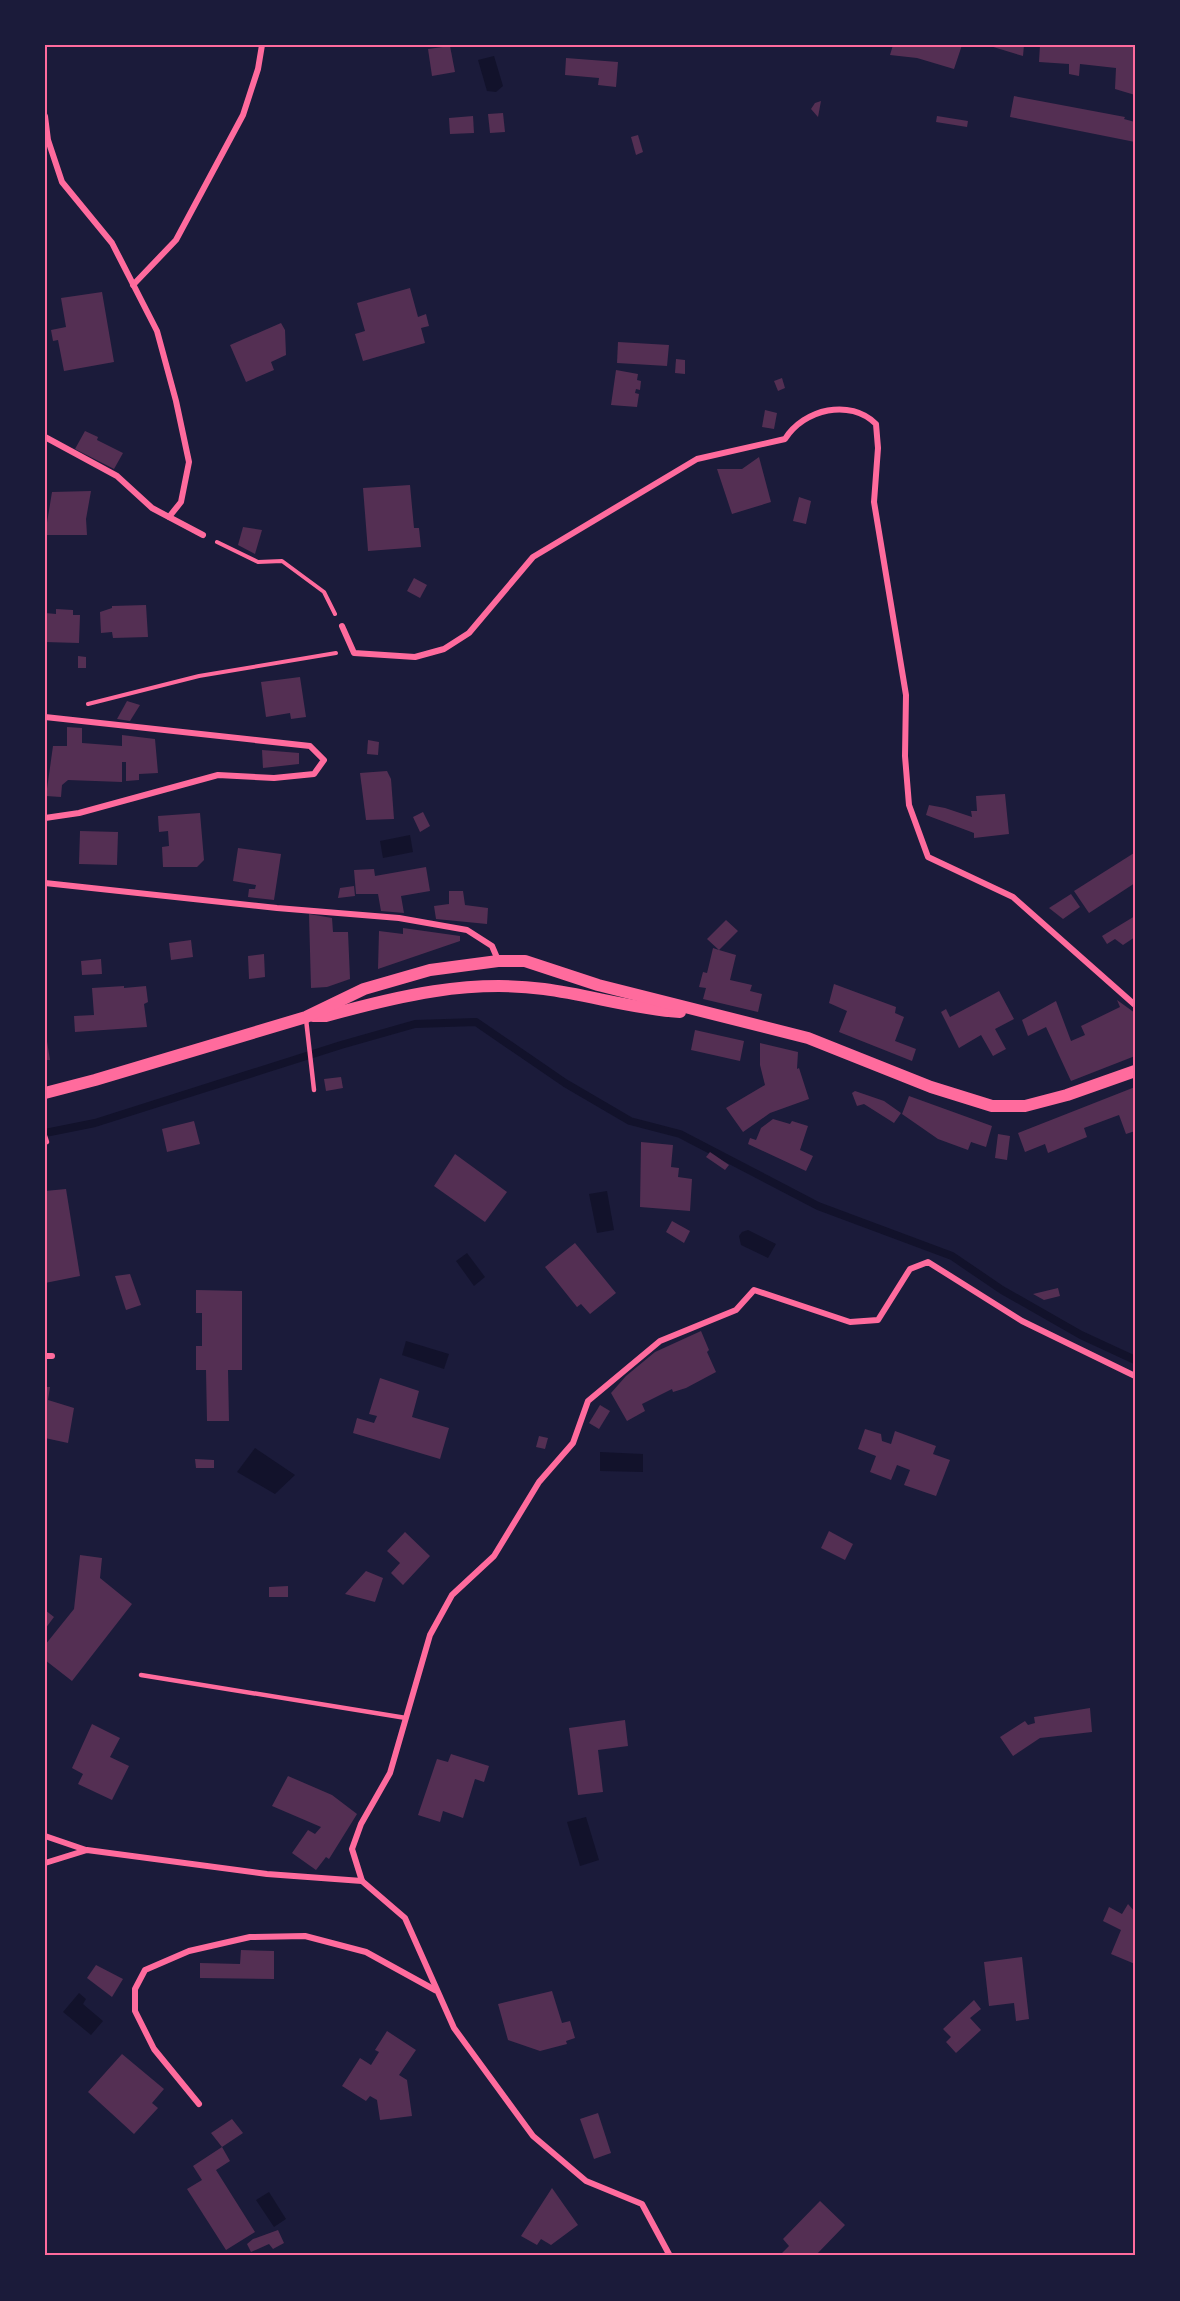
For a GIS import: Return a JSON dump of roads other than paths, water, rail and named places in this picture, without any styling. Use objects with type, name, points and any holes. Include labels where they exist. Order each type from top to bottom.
[{"type":"main road","points":[[45,1093],[306,1017],[364,988],[430,970],[498,961],[525,961],[598,985],[808,1038],[931,1087],[992,1106],[1024,1106],[1067,1095],[1135,1071]]},
{"type":"main road","points":[[306,1017],[326,1016],[427,991],[491,986],[542,989],[648,1010],[703,1013]]},
{"type":"street","points":[[133,285],[176,240],[237,125],[258,69],[261,45]]},
{"type":"street","points":[[45,116],[48,140],[62,182],[112,243],[157,331],[176,401],[189,462],[181,502],[169,517]]},
{"type":"street","points":[[342,626],[354,652],[415,657],[444,649],[469,633],[533,556],[697,459],[785,439],[792,428],[805,418],[836,408],[865,413],[876,424],[878,448],[874,502],[906,695],[905,756],[909,805],[928,857],[1012,897],[1135,1005]]},
{"type":"street","points":[[45,437],[117,476],[152,508],[203,535]]},
{"type":"street","points":[[45,818],[79,813],[218,775],[274,778],[314,774],[324,760],[310,746],[46,717]]},
{"type":"street","points":[[45,884],[399,918],[467,930],[492,946],[498,961]]},
{"type":"street","points":[[670,2256],[642,2205],[586,2181],[533,2136],[454,2028],[405,1918],[362,1881],[352,1849],[361,1824],[390,1773],[430,1635],[452,1595],[494,1556],[539,1482],[573,1443],[588,1401],[660,1341],[736,1310],[754,1290],[850,1322],[878,1320],[910,1269],[928,1262],[1022,1321],[1135,1376]]},
{"type":"street","points":[[45,1836],[87,1850],[267,1874],[362,1881]]},
{"type":"street","points":[[45,1863],[87,1850]]},
{"type":"street","points":[[199,2104],[154,2049],[135,2011],[135,1989],[145,1970],[189,1951],[250,1937],[305,1936],[366,1952],[436,1990]]},
{"type":"lane","points":[[306,1017],[314,1090]]},
{"type":"lane","points":[[45,1136],[47,1142]]},
{"type":"lane","points":[[141,1675],[406,1718]]},
{"type":"waterway","points":[[45,1133],[95,1123],[341,1045],[415,1024],[476,1022],[565,1083],[630,1121],[680,1134],[818,1206],[952,1256],[1002,1290],[1081,1335],[1135,1360]]}]
